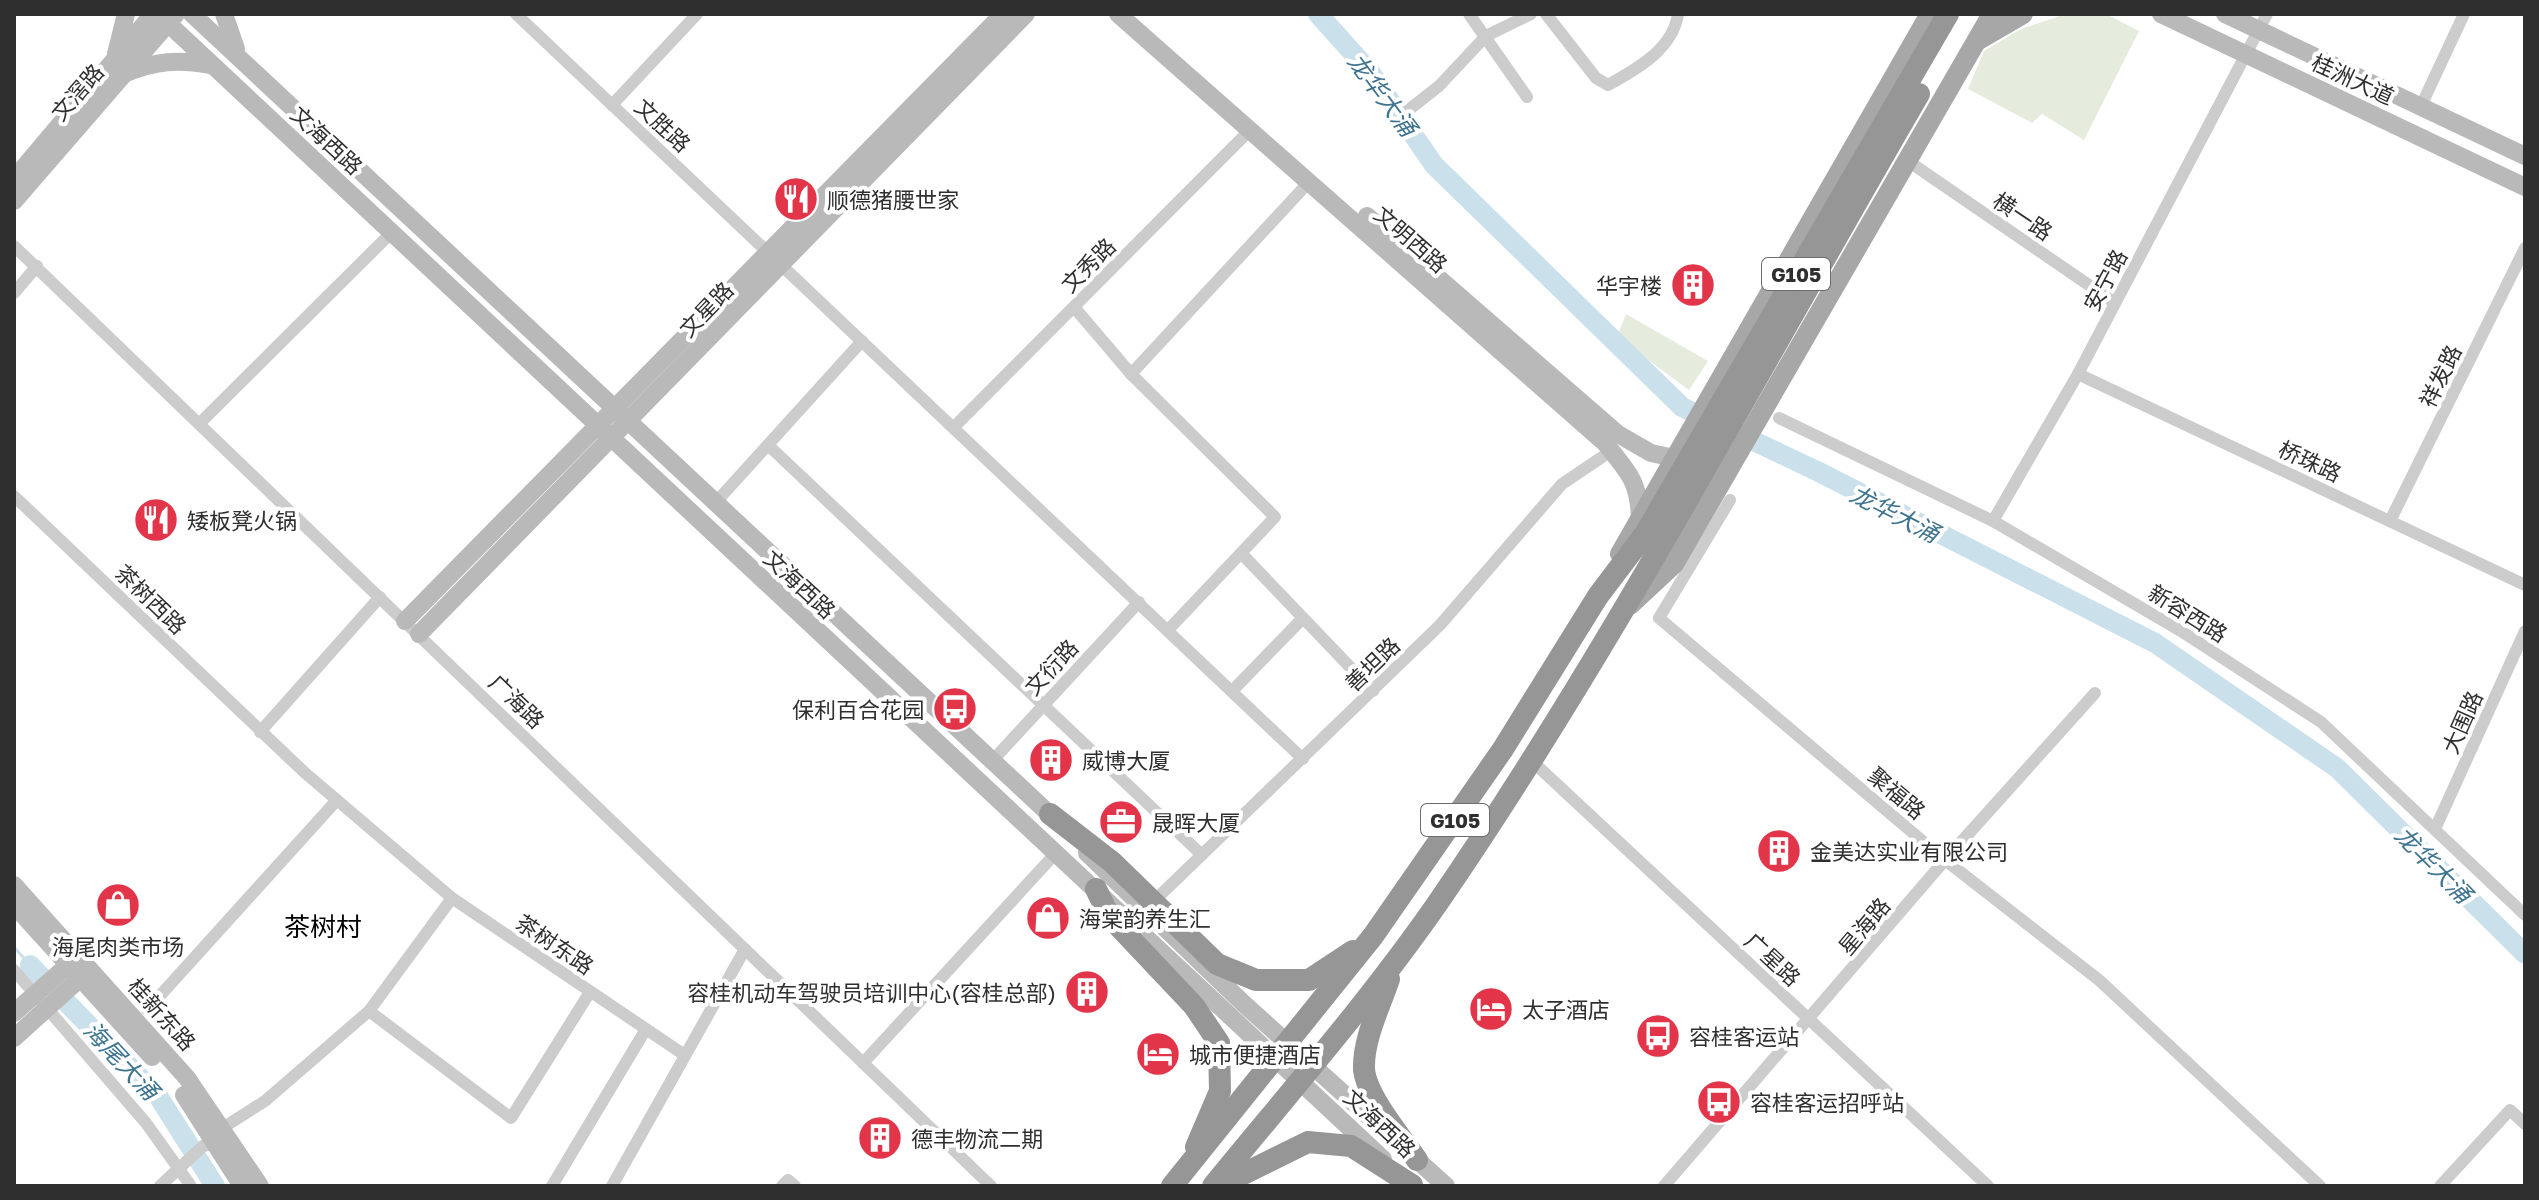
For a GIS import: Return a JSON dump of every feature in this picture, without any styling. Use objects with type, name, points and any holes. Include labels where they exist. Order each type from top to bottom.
[{"type":"highway","name":"G105","points":[[1178,1179],[1373,936],[1503,749],[1642,527],[1948,14]]},
{"type":"highway","name":"G105","points":[[1397,959],[1532,761],[1624,610],[1965,14]]},
{"type":"highway","points":[[1050,814],[1112,862],[1217,964],[1256,980],[1309,980],[1373,936]]},
{"type":"highway","points":[[1096,889],[1109,916],[1194,1006],[1219,1043],[1220,1091],[1178,1179]]},
{"type":"highway","points":[[1216,1186],[1397,959]]},
{"type":"highway","points":[[1397,959],[1371,1029],[1364,1070],[1380,1108],[1417,1160]]},
{"type":"highway","points":[[1216,1186],[1308,1142],[1351,1146],[1412,1186]]},
{"type":"main road","points":[[126,14],[118,68],[180,60],[210,65]]},
{"type":"main road","name":"文海西路","points":[[192,14],[993,760],[1155,920],[1446,1186]]},
{"type":"main road","points":[[224,14],[241,59]]},
{"type":"main road","name":"文明西路","points":[[1118,14],[1611,451],[1639,490],[1642,527]]},
{"type":"main road","name":"文明西路","points":[[1133,14],[1618,434],[1651,453],[1674,458]]},
{"type":"main road","points":[[1642,527],[1674,458],[1930,14]]},
{"type":"main road","points":[[1624,610],[1674,564],[1992,14]]},
{"type":"main road","points":[[1977,41],[2023,14]]},
{"type":"main road","name":"桂洲大道","points":[[2161,14],[2525,187]]},
{"type":"main road","name":"桂洲大道","points":[[2225,14],[2263,22],[2421,106],[2525,156]]},
{"type":"main road","name":"文星路","points":[[419,634],[612,440],[625,414],[775,259],[1020,15]]},
{"type":"main road","name":"文滘路","points":[[14,179],[163,16]]},
{"type":"main road","name":"文海西路","points":[[163,16],[210,65],[1412,1186]]},
{"type":"main road","name":"文滘路","points":[[14,201],[118,68]]},
{"type":"main road","name":"文星路","points":[[405,621],[598,426],[625,414]]},
{"type":"main road","name":"桂新东路","points":[[14,885],[179,1086],[242,1186]]},
{"type":"main road","name":"桂新东路","points":[[14,905],[79,967]]},
{"type":"main road","points":[[14,1013],[33,995],[79,967]]},
{"type":"main road","points":[[14,1038],[46,1009],[79,967]]},
{"type":"main road","name":"桂新东路","points":[[213,1140],[260,1186]]},
{"type":"street","name":"文胜路","points":[[516,14],[1303,759]]},
{"type":"street","points":[[612,105],[697,14]]},
{"type":"street","points":[[1469,14],[1527,97]]},
{"type":"street","points":[[1406,112],[1439,86],[1486,36],[1531,14]]},
{"type":"street","points":[[1546,14],[1596,78],[1608,85],[1652,57],[1675,29],[1678,14]]},
{"type":"street","points":[[2421,106],[2464,14]]},
{"type":"street","name":"安宁路","points":[[1993,521],[2078,374],[2263,22]]},
{"type":"street","name":"文秀路","points":[[954,427],[1250,130]]},
{"type":"street","name":"横一路","points":[[1908,161],[2115,303]]},
{"type":"street","points":[[1131,374],[1309,182]]},
{"type":"street","points":[[200,423],[391,233]]},
{"type":"street","name":"广海路","points":[[14,246],[991,1186]]},
{"type":"street","name":"祥发路","points":[[2390,521],[2525,248]]},
{"type":"street","points":[[14,293],[37,266]]},
{"type":"street","points":[[1074,307],[1131,374],[1275,517],[1169,629]]},
{"type":"street","points":[[717,501],[862,341]]},
{"type":"street","name":"桥珠路","points":[[2078,374],[2525,585]]},
{"type":"street","name":"新容西路","points":[[1779,418],[1993,521],[2181,631],[2321,722],[2525,915]]},
{"type":"street","points":[[768,445],[1202,855]]},
{"type":"street","name":"善坦路","points":[[1153,902],[1440,625],[1562,484],[1611,451]]},
{"type":"street","name":"茶树西路","points":[[14,496],[304,772]]},
{"type":"street","name":"聚福路","points":[[1730,500],[1659,618],[1945,860],[2099,980],[2320,1186]]},
{"type":"street","points":[[1241,553],[1373,691]]},
{"type":"street","points":[[260,732],[380,597]]},
{"type":"street","name":"文衍路","points":[[993,760],[1139,602]]},
{"type":"street","points":[[1233,690],[1303,618]]},
{"type":"street","name":"大围路","points":[[2435,829],[2525,631]]},
{"type":"street","name":"星海路","points":[[1664,1186],[1810,1021],[1945,860],[2095,693]]},
{"type":"street","name":"广星路","points":[[1532,761],[1988,1186]]},
{"type":"street","name":"茶树东路","points":[[304,772],[452,898],[683,1054]]},
{"type":"street","points":[[147,1010],[337,800]]},
{"type":"street","points":[[863,1063],[1055,854]]},
{"type":"street","points":[[160,1186],[369,1011],[452,898]]},
{"type":"street","points":[[612,1186],[683,1054],[745,949]]},
{"type":"street","points":[[14,970],[146,1123],[191,1186]]},
{"type":"street","points":[[369,1011],[511,1118],[590,992]]},
{"type":"street","points":[[552,1186],[646,1029]]},
{"type":"street","points":[[2440,1186],[2510,1110],[2525,1124]]},
{"type":"street","points":[[782,1186],[788,1180],[795,1186]]},
{"type":"green space","points":[[2066,14],[2106,14],[2139,31],[2084,140],[2042,114],[2032,123],[1968,89],[1984,51],[2021,29]]},
{"type":"green space","points":[[1626,314],[1708,361],[1689,390],[1617,337]]},
{"type":"waterway","name":"龙华大涌","points":[[1318,14],[1370,72],[1434,165],[1682,407],[1819,472],[2155,643],[2337,768],[2525,954]]},
{"type":"waterway","name":"海尾大涌","points":[[14,947],[30,965]]},
{"type":"waterway","name":"海尾大涌","points":[[30,965],[158,1096],[215,1186]]},
{"type":"place","name":"顺德猪腰世家","points":[[796,199]]},
{"type":"place","name":"华宇楼","points":[[1693,285]]},
{"type":"place","name":"矮板凳火锅","points":[[156,520]]},
{"type":"place","name":"保利百合花园","points":[[955,709]]},
{"type":"place","name":"威博大厦","points":[[1051,760]]},
{"type":"place","name":"晟晖大厦","points":[[1121,822]]},
{"type":"place","name":"金美达实业有限公司","points":[[1779,851]]},
{"type":"place","name":"海尾肉类市场","points":[[118,905]]},
{"type":"place","name":"海棠韵养生汇","points":[[1048,918]]},
{"type":"place","name":"容桂机动车驾驶员培训中心(容桂总部)","points":[[1087,992]]},
{"type":"place","name":"太子酒店","points":[[1491,1009]]},
{"type":"place","name":"容桂客运站","points":[[1658,1036]]},
{"type":"place","name":"城市便捷酒店","points":[[1158,1054]]},
{"type":"place","name":"容桂客运招呼站","points":[[1719,1102]]},
{"type":"place","name":"德丰物流二期","points":[[880,1138]]},
{"type":"district","name":"茶树村","points":[[323,926]]}]
